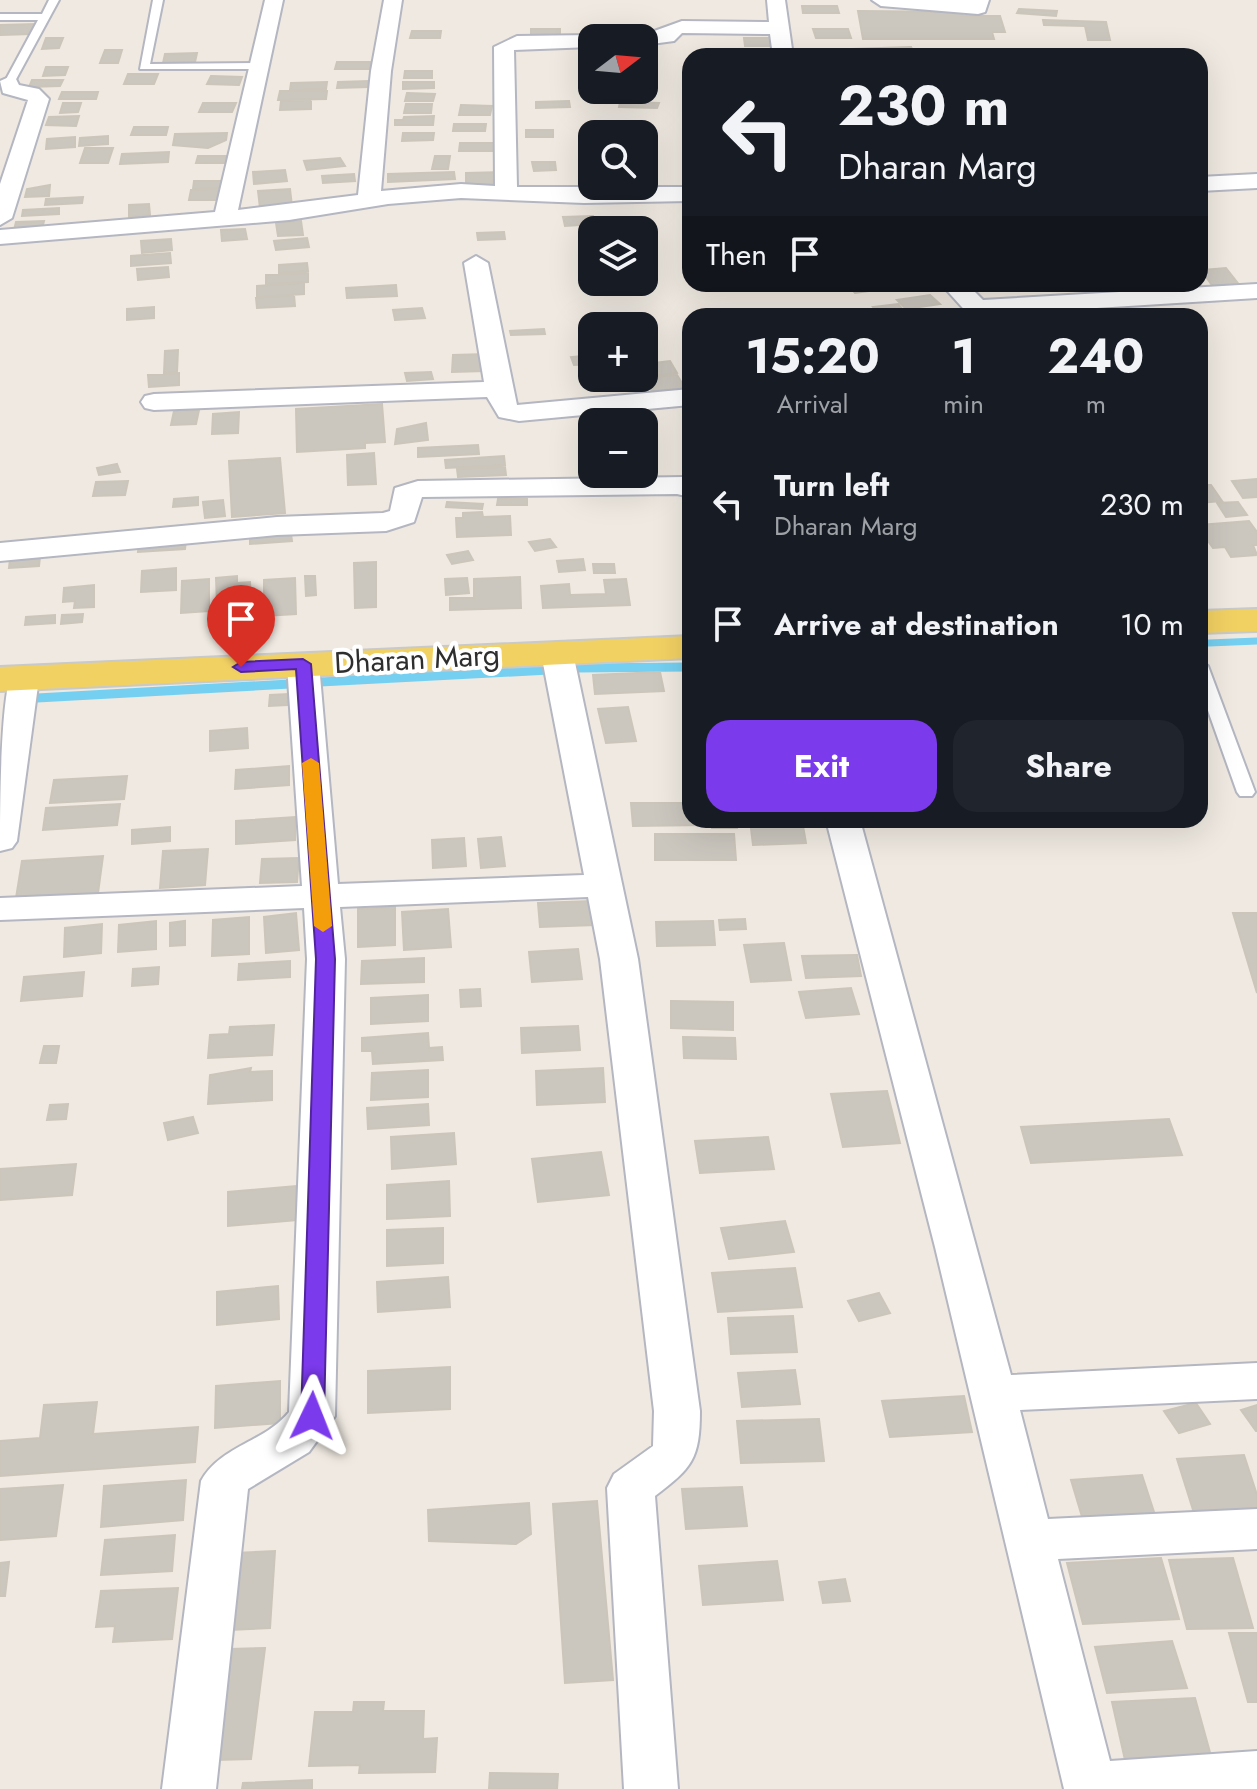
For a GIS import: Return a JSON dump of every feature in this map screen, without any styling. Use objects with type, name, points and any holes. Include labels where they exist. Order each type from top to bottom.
[{"type":"main road","points":[[1208,594],[1257,592]]},
{"type":"main road","points":[[1208,622],[1257,620]]},
{"type":"main road","name":"Dharan Marg","points":[[8,669],[682,621]]},
{"type":"main road","name":"Dharan Marg","points":[[8,669],[303,664],[682,647]]},
{"type":"street","points":[[225,218],[274,0]]},
{"type":"street","points":[[369,199],[381,71],[393,0]]},
{"type":"street","points":[[776,0],[782,48]]},
{"type":"street","points":[[881,0],[957,9],[978,8],[980,0]]},
{"type":"street","points":[[658,38],[667,37],[671,29],[682,27],[780,28]]},
{"type":"street","points":[[506,193],[504,47],[517,42],[578,41]]},
{"type":"street","points":[[0,218],[38,96],[12,90],[9,83]]},
{"type":"street","points":[[0,132],[28,132]]},
{"type":"street","points":[[1208,184],[1257,181]]},
{"type":"street","points":[[0,237],[289,213],[369,199],[461,191],[584,196],[682,194]]},
{"type":"street","points":[[476,263],[504,407],[519,413],[682,398]]},
{"type":"street","points":[[1034,308],[1257,291]]},
{"type":"street","points":[[961,292],[977,308]]},
{"type":"street","points":[[154,402],[499,389]]},
{"type":"street","points":[[0,552],[277,526],[394,520],[404,516],[405,494],[418,489],[682,485]]},
{"type":"street","points":[[557,653],[619,959],[677,1411],[677,1444],[671,1458],[631,1488],[651,1789]]},
{"type":"street","points":[[189,1789],[225,1481],[238,1468],[285,1447],[300,1435],[312,1416],[326,959],[303,664]]},
{"type":"street","points":[[0,841],[8,669]]},
{"type":"street","points":[[845,828],[993,1394],[1090,1787],[1257,1775]]},
{"type":"street","points":[[0,909],[605,885]]},
{"type":"street","points":[[993,1394],[1257,1381]]},
{"type":"street","points":[[1028,1540],[1257,1529]]},
{"type":"lane","points":[[9,83],[54,0]]},
{"type":"lane","points":[[158,0],[144,67],[259,66]]},
{"type":"lane","points":[[0,17],[45,17]]},
{"type":"lane","points":[[1208,688],[1246,792]]},
{"type":"building","points":[[802,6],[837,6],[839,13],[803,13]]},
{"type":"building","points":[[1019,9],[1057,11],[1056,16],[1017,13]]},
{"type":"building","points":[[858,11],[962,12],[963,16],[1000,16],[1005,32],[992,32],[994,39],[863,39]]},
{"type":"building","points":[[1043,20],[1106,22],[1110,40],[1088,40],[1085,26],[1044,25]]},
{"type":"building","points":[[36,24],[31,34],[0,35],[0,25]]},
{"type":"building","points":[[531,29],[560,29],[560,37],[531,37]]},
{"type":"building","points":[[813,29],[848,29],[851,38],[816,38]]},
{"type":"building","points":[[412,31],[441,31],[440,38],[410,38]]},
{"type":"building","points":[[46,38],[63,38],[59,48],[42,49]]},
{"type":"building","points":[[744,38],[771,38],[772,46],[745,46]]},
{"type":"building","points":[[105,50],[122,50],[118,63],[100,63]]},
{"type":"building","points":[[197,53],[195,62],[163,63],[165,54]]},
{"type":"building","points":[[337,62],[371,62],[370,69],[335,69]]},
{"type":"building","points":[[46,67],[68,67],[65,75],[43,76]]},
{"type":"building","points":[[405,71],[432,71],[432,78],[404,78]]},
{"type":"building","points":[[128,74],[158,74],[154,84],[124,84]]},
{"type":"building","points":[[211,76],[242,77],[239,85],[207,84]]},
{"type":"building","points":[[32,80],[63,80],[60,86],[29,87]]},
{"type":"building","points":[[369,81],[368,87],[337,88],[338,82]]},
{"type":"building","points":[[327,82],[326,89],[290,90],[291,83]]},
{"type":"building","points":[[403,82],[434,82],[434,88],[403,89]]},
{"type":"building","points":[[280,91],[327,91],[326,99],[278,100]]},
{"type":"building","points":[[62,92],[98,92],[96,99],[59,99]]},
{"type":"building","points":[[407,93],[435,94],[433,101],[405,101]]},
{"type":"building","points":[[311,100],[311,109],[280,110],[281,101]]},
{"type":"building","points":[[569,101],[570,107],[536,108],[536,102]]},
{"type":"building","points":[[63,103],[81,103],[78,112],[60,113]]},
{"type":"building","points":[[203,103],[236,103],[232,112],[199,112]]},
{"type":"building","points":[[659,103],[657,108],[619,107],[620,104]]},
{"type":"building","points":[[406,104],[432,104],[431,113],[404,113]]},
{"type":"building","points":[[461,105],[492,106],[490,115],[459,115]]},
{"type":"building","points":[[79,116],[76,126],[46,125],[49,117]]},
{"type":"building","points":[[434,116],[433,125],[395,125],[395,120],[403,120],[404,117]]},
{"type":"building","points":[[454,124],[486,124],[485,131],[453,131]]},
{"type":"building","points":[[134,127],[168,127],[166,135],[131,135]]},
{"type":"building","points":[[526,130],[553,130],[553,137],[526,137]]},
{"type":"building","points":[[227,133],[226,140],[208,148],[173,145],[175,134]]},
{"type":"building","points":[[403,133],[434,133],[433,140],[402,141]]},
{"type":"building","points":[[108,136],[108,144],[79,146],[80,138]]},
{"type":"building","points":[[75,137],[75,147],[46,149],[47,139]]},
{"type":"building","points":[[460,143],[497,143],[497,151],[459,151]]},
{"type":"building","points":[[85,148],[113,148],[108,163],[80,163]]},
{"type":"building","points":[[169,152],[168,162],[120,164],[122,154]]},
{"type":"building","points":[[198,156],[235,156],[232,163],[196,163]]},
{"type":"building","points":[[435,156],[450,156],[448,169],[432,169]]},
{"type":"building","points":[[340,158],[345,166],[307,170],[304,161]]},
{"type":"building","points":[[532,162],[555,162],[556,170],[534,171]]},
{"type":"building","points":[[285,170],[287,181],[254,184],[253,172]]},
{"type":"building","points":[[454,172],[455,179],[388,182],[388,174]]},
{"type":"building","points":[[504,172],[505,180],[492,181],[493,186],[466,186],[466,173]]},
{"type":"building","points":[[354,174],[355,181],[323,183],[322,176]]},
{"type":"building","points":[[194,181],[222,181],[221,188],[193,189]]},
{"type":"building","points":[[50,185],[49,196],[25,197],[27,189]]},
{"type":"building","points":[[219,189],[218,200],[189,200],[191,190]]},
{"type":"building","points":[[290,189],[292,206],[260,208],[258,191]]},
{"type":"building","points":[[83,197],[82,203],[45,205],[46,199]]},
{"type":"building","points":[[149,204],[150,215],[129,217],[129,205]]},
{"type":"building","points":[[59,208],[59,214],[22,216],[23,210]]},
{"type":"building","points":[[578,216],[578,225],[565,226],[563,217]]},
{"type":"building","points":[[44,221],[42,229],[14,230],[16,222]]},
{"type":"building","points":[[301,221],[303,235],[278,236],[276,223]]},
{"type":"building","points":[[245,229],[247,239],[222,241],[221,230]]},
{"type":"building","points":[[504,232],[505,239],[478,240],[477,233]]},
{"type":"building","points":[[307,238],[309,247],[276,250],[274,241]]},
{"type":"building","points":[[171,239],[172,250],[142,253],[141,241]]},
{"type":"building","points":[[170,253],[171,263],[131,266],[131,256]]},
{"type":"building","points":[[307,263],[308,271],[279,273],[279,265]]},
{"type":"building","points":[[168,267],[169,277],[138,280],[137,269]]},
{"type":"building","points":[[1226,268],[1240,286],[1214,288],[1208,280],[1208,269]]},
{"type":"building","points":[[308,273],[308,282],[266,284],[266,275]]},
{"type":"building","points":[[304,283],[304,294],[257,297],[257,286]]},
{"type":"building","points":[[396,285],[397,296],[347,298],[346,288]]},
{"type":"building","points":[[294,295],[295,306],[257,308],[256,298]]},
{"type":"building","points":[[930,295],[940,304],[905,308],[897,300]]},
{"type":"building","points":[[898,304],[901,308],[874,308]]},
{"type":"building","points":[[154,307],[154,318],[127,320],[127,309]]},
{"type":"building","points":[[422,308],[425,318],[395,320],[393,310]]},
{"type":"building","points":[[544,329],[545,334],[511,335],[510,331]]},
{"type":"building","points":[[178,350],[177,372],[164,373],[165,351]]},
{"type":"building","points":[[486,354],[485,371],[452,372],[453,355]]},
{"type":"building","points":[[578,356],[578,365],[574,365],[571,357]]},
{"type":"building","points":[[670,361],[677,373],[658,375],[658,362]]},
{"type":"building","points":[[431,372],[433,379],[407,381],[405,373]]},
{"type":"building","points":[[179,373],[179,385],[149,387],[148,375]]},
{"type":"building","points":[[677,375],[682,388],[658,390],[658,377]]},
{"type":"building","points":[[382,404],[385,442],[365,443],[365,448],[297,452],[296,409]]},
{"type":"building","points":[[199,410],[196,424],[171,425],[174,411]]},
{"type":"building","points":[[239,412],[238,433],[212,434],[213,414]]},
{"type":"building","points":[[426,423],[428,440],[395,444],[397,429]]},
{"type":"building","points":[[478,445],[479,454],[418,457],[418,448]]},
{"type":"building","points":[[374,453],[376,484],[348,485],[347,455]]},
{"type":"building","points":[[504,456],[505,465],[446,468],[445,460]]},
{"type":"building","points":[[280,458],[285,513],[232,517],[229,461]]},
{"type":"building","points":[[117,464],[120,472],[99,475],[97,468]]},
{"type":"building","points":[[505,467],[506,475],[458,477],[457,469]]},
{"type":"building","points":[[1257,479],[1257,497],[1243,498],[1232,481]]},
{"type":"building","points":[[128,481],[125,495],[93,496],[96,482]]},
{"type":"building","points":[[1208,485],[1211,485],[1222,501],[1208,502]]},
{"type":"building","points":[[198,497],[198,505],[173,507],[174,499]]},
{"type":"building","points":[[498,499],[527,499],[527,505],[497,505]]},
{"type":"building","points":[[223,500],[225,516],[205,518],[203,502]]},
{"type":"building","points":[[447,502],[483,504],[482,509],[446,507]]},
{"type":"building","points":[[1238,502],[1247,515],[1226,517],[1217,503]]},
{"type":"building","points":[[482,512],[483,517],[510,516],[511,535],[457,537],[456,518],[463,518],[463,513]]},
{"type":"building","points":[[1249,521],[1257,532],[1257,545],[1253,545],[1257,555],[1231,557],[1225,547],[1213,548],[1208,541],[1208,524]]},
{"type":"building","points":[[291,534],[292,541],[250,544],[250,536]]},
{"type":"building","points":[[550,539],[556,547],[535,551],[529,542]]},
{"type":"building","points":[[186,540],[185,549],[138,552],[139,543]]},
{"type":"building","points":[[468,551],[473,560],[452,564],[447,555]]},
{"type":"building","points":[[40,557],[39,566],[9,568],[10,559]]},
{"type":"building","points":[[583,559],[585,570],[559,572],[557,561]]},
{"type":"building","points":[[376,562],[376,607],[355,608],[354,563]]},
{"type":"building","points":[[593,564],[614,564],[615,573],[594,573]]},
{"type":"building","points":[[176,568],[176,590],[141,592],[142,571]]},
{"type":"building","points":[[237,576],[237,583],[250,582],[251,603],[217,605],[216,578]]},
{"type":"building","points":[[305,576],[315,576],[316,595],[306,596]]},
{"type":"building","points":[[520,577],[521,608],[450,610],[450,598],[474,598],[474,579]]},
{"type":"building","points":[[295,578],[296,614],[264,616],[264,580]]},
{"type":"building","points":[[467,578],[469,593],[446,595],[445,579]]},
{"type":"building","points":[[209,579],[209,611],[181,613],[182,581]]},
{"type":"building","points":[[626,579],[630,605],[543,608],[541,586],[569,584],[570,595],[606,594],[604,580]]},
{"type":"building","points":[[94,585],[94,607],[74,608],[75,601],[63,602],[64,588]]},
{"type":"building","points":[[83,614],[82,622],[61,624],[62,615]]},
{"type":"building","points":[[55,615],[55,623],[25,625],[26,617]]},
{"type":"building","points":[[660,672],[664,691],[595,694],[593,675]]},
{"type":"building","points":[[288,694],[287,705],[269,706],[270,695]]},
{"type":"building","points":[[628,707],[636,741],[606,743],[598,709]]},
{"type":"building","points":[[247,728],[248,748],[210,751],[210,731]]},
{"type":"building","points":[[289,766],[289,785],[235,789],[236,770]]},
{"type":"building","points":[[127,776],[124,799],[50,803],[54,780]]},
{"type":"building","points":[[631,803],[682,803],[682,825],[633,826]]},
{"type":"building","points":[[120,804],[117,825],[43,830],[46,808]]},
{"type":"building","points":[[295,817],[295,840],[236,844],[236,821]]},
{"type":"building","points":[[170,827],[170,841],[132,844],[132,830]]},
{"type":"building","points":[[751,828],[803,828],[806,843],[753,845]]},
{"type":"building","points":[[655,834],[734,834],[736,860],[655,860]]},
{"type":"building","points":[[501,837],[505,866],[481,868],[478,839]]},
{"type":"building","points":[[464,838],[466,866],[433,868],[432,840]]},
{"type":"building","points":[[208,849],[205,885],[160,888],[163,851]]},
{"type":"building","points":[[103,856],[98,893],[16,898],[22,861]]},
{"type":"building","points":[[299,858],[297,882],[260,883],[262,859]]},
{"type":"building","points":[[592,901],[595,925],[540,927],[538,903]]},
{"type":"building","points":[[395,907],[395,945],[358,947],[358,909]]},
{"type":"building","points":[[448,909],[451,947],[404,950],[402,912]]},
{"type":"building","points":[[296,913],[299,950],[266,953],[264,917]]},
{"type":"building","points":[[1233,913],[1257,913],[1257,993]]},
{"type":"building","points":[[249,917],[249,954],[212,956],[213,920]]},
{"type":"building","points":[[745,919],[746,929],[720,930],[719,920]]},
{"type":"building","points":[[156,921],[156,949],[118,952],[119,925]]},
{"type":"building","points":[[185,921],[185,945],[170,946],[170,923]]},
{"type":"building","points":[[713,921],[715,945],[657,946],[656,922]]},
{"type":"building","points":[[102,924],[101,953],[64,957],[65,928]]},
{"type":"building","points":[[784,943],[791,980],[751,982],[744,945]]},
{"type":"building","points":[[578,949],[582,979],[532,982],[529,952]]},
{"type":"building","points":[[857,955],[861,976],[806,978],[802,956]]},
{"type":"building","points":[[424,958],[424,982],[361,984],[362,961]]},
{"type":"building","points":[[290,961],[290,977],[238,980],[239,964]]},
{"type":"building","points":[[159,967],[158,984],[132,986],[133,969]]},
{"type":"building","points":[[84,972],[82,996],[21,1001],[24,977]]},
{"type":"building","points":[[851,988],[859,1014],[806,1018],[799,992]]},
{"type":"building","points":[[480,989],[481,1006],[461,1007],[460,990]]},
{"type":"building","points":[[428,995],[428,1021],[371,1024],[371,998]]},
{"type":"building","points":[[671,1001],[733,1002],[733,1030],[671,1028]]},
{"type":"building","points":[[274,1025],[272,1055],[208,1058],[210,1035],[229,1034],[230,1027]]},
{"type":"building","points":[[578,1026],[580,1050],[522,1053],[521,1028]]},
{"type":"building","points":[[428,1033],[429,1048],[442,1047],[443,1060],[373,1064],[372,1051],[362,1051],[362,1038]]},
{"type":"building","points":[[683,1037],[735,1038],[736,1059],[684,1058]]},
{"type":"building","points":[[44,1046],[59,1046],[56,1063],[40,1063]]},
{"type":"building","points":[[251,1068],[250,1072],[272,1071],[272,1100],[208,1104],[210,1075]]},
{"type":"building","points":[[603,1068],[605,1102],[537,1105],[536,1071]]},
{"type":"building","points":[[428,1070],[428,1097],[371,1100],[372,1073]]},
{"type":"building","points":[[887,1091],[900,1143],[843,1147],[831,1094]]},
{"type":"building","points":[[68,1104],[66,1119],[47,1120],[50,1105]]},
{"type":"building","points":[[428,1104],[429,1125],[368,1129],[367,1108]]},
{"type":"building","points":[[193,1117],[198,1133],[168,1140],[164,1123]]},
{"type":"building","points":[[1169,1119],[1182,1155],[1031,1163],[1021,1127]]},
{"type":"building","points":[[454,1133],[456,1164],[392,1169],[391,1137]]},
{"type":"building","points":[[768,1137],[774,1169],[700,1173],[695,1141]]},
{"type":"building","points":[[601,1152],[609,1195],[538,1202],[532,1159]]},
{"type":"building","points":[[76,1164],[72,1195],[0,1200],[0,1169]]},
{"type":"building","points":[[449,1181],[450,1216],[387,1219],[387,1185]]},
{"type":"building","points":[[296,1186],[297,1220],[228,1226],[228,1192]]},
{"type":"building","points":[[785,1221],[794,1252],[729,1259],[721,1228]]},
{"type":"building","points":[[443,1228],[443,1263],[387,1266],[387,1230]]},
{"type":"building","points":[[795,1268],[802,1307],[718,1312],[712,1273]]},
{"type":"building","points":[[448,1277],[450,1307],[378,1312],[377,1282]]},
{"type":"building","points":[[278,1286],[279,1319],[217,1325],[217,1292]]},
{"type":"building","points":[[879,1293],[890,1313],[859,1321],[848,1301]]},
{"type":"building","points":[[793,1316],[797,1352],[731,1354],[728,1318]]},
{"type":"building","points":[[450,1367],[450,1409],[368,1413],[368,1371]]},
{"type":"building","points":[[795,1370],[800,1404],[742,1407],[738,1373]]},
{"type":"building","points":[[280,1381],[280,1423],[215,1428],[216,1386]]},
{"type":"building","points":[[964,1396],[972,1432],[890,1437],[882,1401]]},
{"type":"building","points":[[97,1402],[93,1434],[198,1427],[195,1462],[0,1476],[0,1441],[40,1438],[44,1405]]},
{"type":"building","points":[[1196,1403],[1210,1424],[1179,1433],[1164,1411]]},
{"type":"building","points":[[1257,1405],[1257,1431],[1256,1431],[1241,1410]]},
{"type":"building","points":[[819,1419],[824,1461],[741,1463],[737,1421]]},
{"type":"building","points":[[1244,1455],[1257,1495],[1257,1509],[1194,1513],[1177,1459]]},
{"type":"building","points":[[1142,1475],[1155,1515],[1083,1520],[1071,1480]]},
{"type":"building","points":[[186,1480],[183,1520],[101,1527],[104,1486]]},
{"type":"building","points":[[63,1485],[56,1536],[0,1540],[0,1489]]},
{"type":"building","points":[[742,1487],[747,1526],[686,1529],[682,1489]]},
{"type":"building","points":[[597,1501],[613,1680],[565,1683],[553,1504]]},
{"type":"building","points":[[529,1503],[531,1534],[516,1544],[429,1541],[428,1510]]},
{"type":"building","points":[[175,1535],[172,1571],[101,1575],[105,1540]]},
{"type":"building","points":[[275,1551],[270,1628],[230,1630],[235,1553]]},
{"type":"building","points":[[1161,1558],[1179,1619],[1083,1624],[1067,1563]]},
{"type":"building","points":[[1233,1558],[1253,1628],[1187,1629],[1169,1560]]},
{"type":"building","points":[[777,1561],[783,1600],[703,1605],[699,1566]]},
{"type":"building","points":[[9,1562],[5,1596],[0,1596],[0,1563]]},
{"type":"building","points":[[845,1579],[850,1601],[823,1603],[819,1582]]},
{"type":"building","points":[[178,1588],[172,1639],[113,1642],[115,1626],[96,1627],[101,1591]]},
{"type":"building","points":[[1229,1633],[1257,1633],[1257,1702],[1248,1702]]},
{"type":"building","points":[[1172,1641],[1187,1688],[1107,1693],[1095,1647]]},
{"type":"building","points":[[265,1648],[251,1759],[216,1760],[230,1649]]},
{"type":"building","points":[[1195,1698],[1211,1756],[1125,1760],[1112,1702]]},
{"type":"building","points":[[354,1702],[384,1702],[383,1711],[424,1711],[423,1739],[437,1738],[435,1772],[359,1773],[360,1765],[309,1766],[315,1712],[353,1712]]},
{"type":"building","points":[[490,1773],[558,1774],[557,1789],[489,1789]]},
{"type":"building","points":[[312,1780],[312,1789],[242,1789],[243,1783]]},
{"type":"waterway","points":[[1209,643],[1257,641]]},
{"type":"waterway","points":[[576,668],[682,667]]},
{"type":"waterway","points":[[320,682],[549,670]]},
{"type":"waterway","points":[[37,698],[290,684]]},
{"type":"slow traffic","points":[[311,763],[323,926]]},
{"type":"route","points":[[241,667],[303,664],[326,959],[312,1416]]}]
